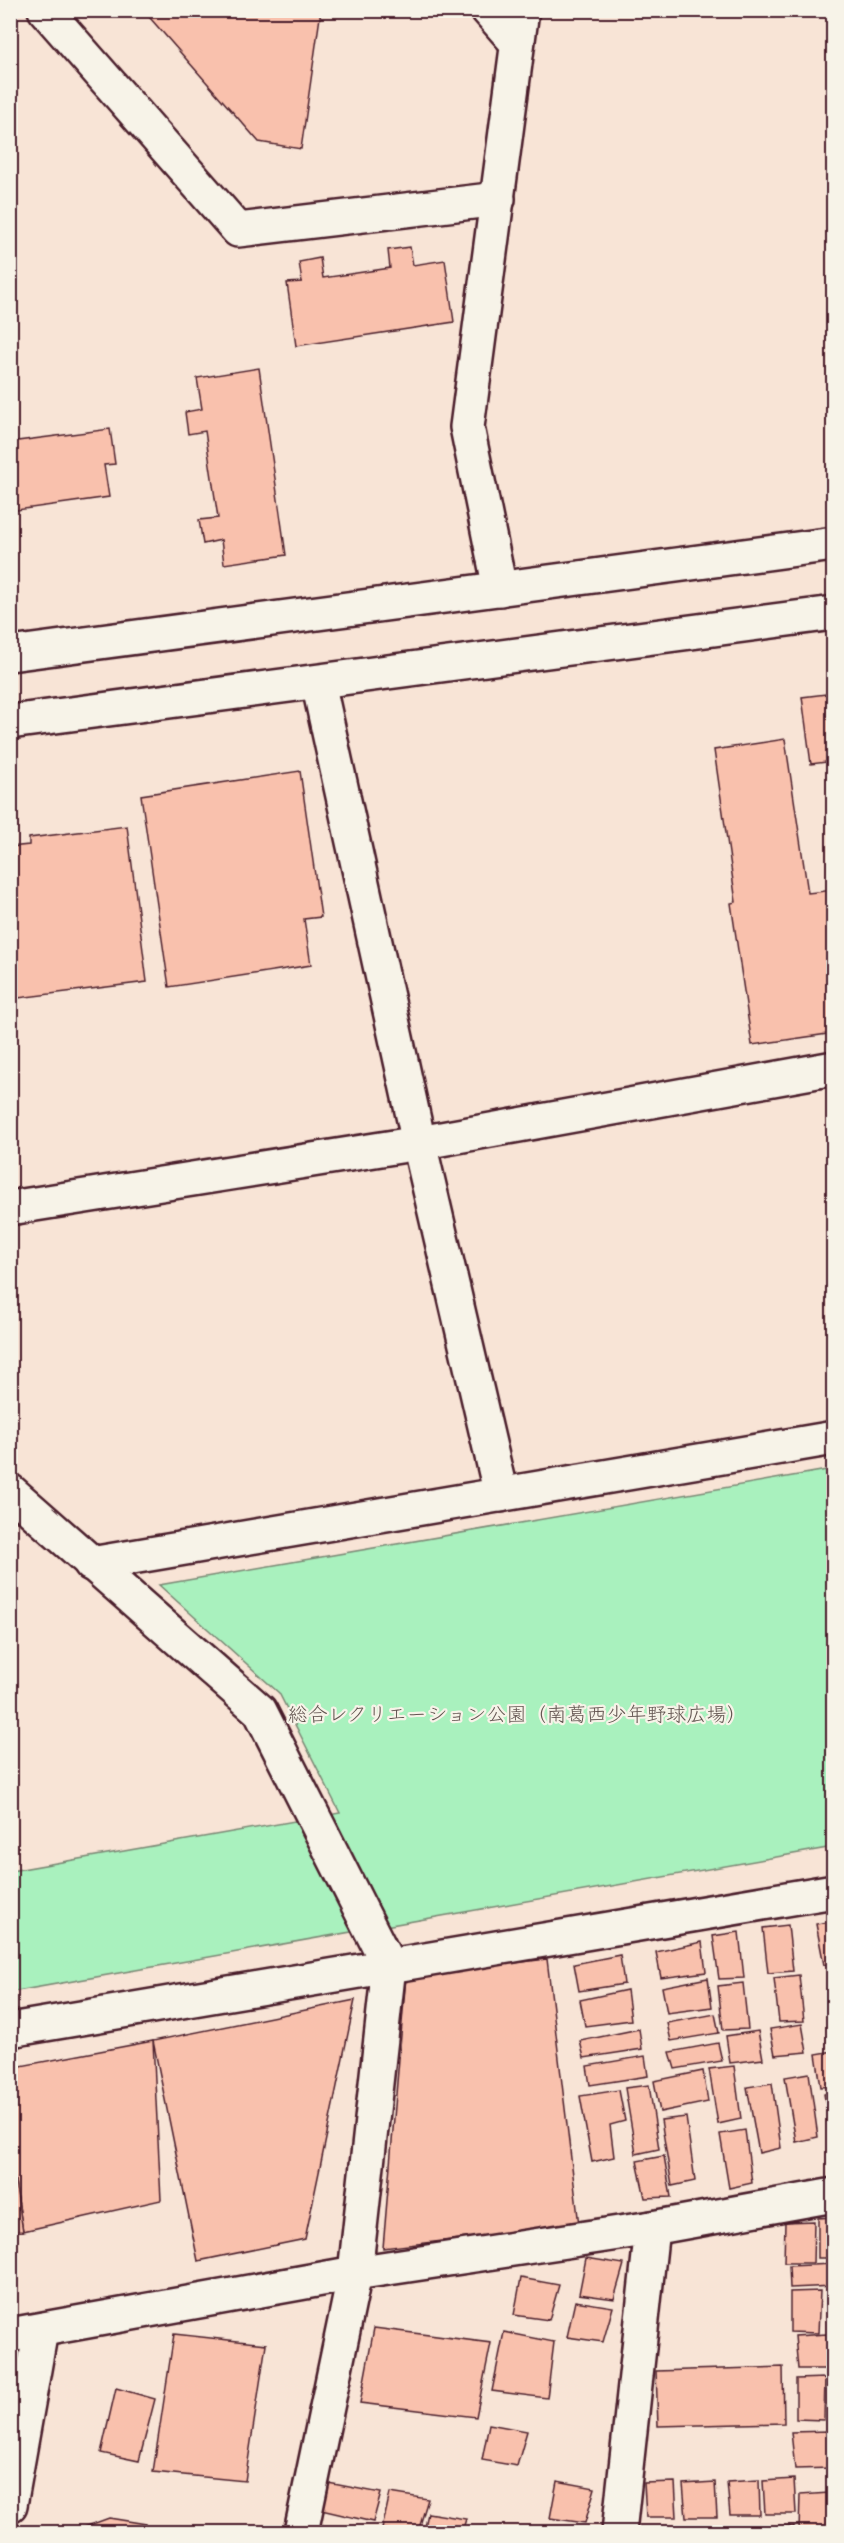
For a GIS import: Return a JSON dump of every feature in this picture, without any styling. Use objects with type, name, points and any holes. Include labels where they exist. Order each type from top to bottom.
[{"type":"street","points":[[45,10],[238,230],[498,199]]},
{"type":"street","points":[[488,10],[517,43]]},
{"type":"street","points":[[500,590],[467,427],[522,10]]},
{"type":"street","points":[[10,654],[834,544]]},
{"type":"street","points":[[10,722],[834,613]]},
{"type":"street","points":[[318,682],[501,1495]]},
{"type":"street","points":[[10,1208],[420,1143],[834,1068]]},
{"type":"street","points":[[91,1564],[834,1438]]},
{"type":"street","points":[[10,1491],[260,1711],[389,1966],[355,2273],[301,2532]]},
{"type":"street","points":[[10,2030],[834,1891]]},
{"type":"street","points":[[10,2505],[26,2332],[355,2273],[652,2228],[834,2195]]},
{"type":"street","points":[[619,2532],[652,2228]]},
{"type":"green space","name":"総合レクリエーション公園（南葛西少年野球広場）","points":[[833,1469],[833,1847],[11,1992],[11,1871],[340,1813],[279,1693],[159,1585]]},
{"type":"building","points":[[143,10],[321,10],[301,149],[259,142]]},
{"type":"building","points":[[410,247],[413,265],[445,260],[454,322],[296,346],[287,283],[302,282],[299,262],[320,258],[323,278],[390,268],[388,250]]},
{"type":"building","points":[[259,368],[286,555],[224,564],[221,540],[203,544],[199,520],[218,518],[205,431],[188,434],[185,412],[202,409],[197,378]]},
{"type":"building","points":[[110,429],[115,464],[104,465],[109,497],[10,511],[10,442]]},
{"type":"building","points":[[834,693],[834,761],[811,764],[802,697]]},
{"type":"building","points":[[785,739],[808,893],[834,890],[834,1033],[752,1045],[731,903],[736,902],[714,750]]},
{"type":"building","points":[[300,771],[321,917],[304,919],[311,965],[169,987],[141,795]]},
{"type":"building","points":[[127,826],[147,982],[10,999],[10,847],[29,845],[29,838]]},
{"type":"building","points":[[834,1921],[834,1963],[824,1965],[816,1924]]},
{"type":"building","points":[[788,1925],[793,1971],[768,1973],[763,1928]]},
{"type":"building","points":[[739,1932],[744,1978],[719,1979],[713,1936]]},
{"type":"building","points":[[702,1942],[706,1972],[661,1978],[656,1952]]},
{"type":"building","points":[[620,1955],[624,1984],[579,1991],[574,1964]]},
{"type":"building","points":[[547,1959],[579,2225],[383,2248],[406,1976]]},
{"type":"building","points":[[799,1975],[804,2021],[779,2022],[774,1978]]},
{"type":"building","points":[[708,1978],[712,2007],[667,2013],[662,1987]]},
{"type":"building","points":[[743,1983],[748,2029],[723,2030],[718,1986]]},
{"type":"building","points":[[627,1990],[631,2020],[585,2026],[580,2000]]},
{"type":"building","points":[[834,1993],[834,2021],[828,1994]]},
{"type":"building","points":[[355,2000],[305,2239],[198,2261],[153,2041]]},
{"type":"building","points":[[715,2014],[719,2033],[671,2041],[667,2023]]},
{"type":"building","points":[[802,2024],[807,2052],[775,2055],[770,2029]]},
{"type":"building","points":[[639,2029],[642,2049],[584,2058],[580,2041]]},
{"type":"building","points":[[758,2031],[763,2059],[730,2063],[726,2036]]},
{"type":"building","points":[[153,2041],[161,2200],[23,2231],[10,2150],[10,2068]]},
{"type":"building","points":[[718,2043],[722,2061],[675,2069],[670,2052]]},
{"type":"building","points":[[834,2051],[834,2086],[821,2087],[816,2054]]},
{"type":"building","points":[[645,2056],[648,2076],[590,2085],[587,2066]]},
{"type":"building","points":[[734,2066],[741,2119],[718,2124],[709,2069]]},
{"type":"building","points":[[703,2071],[708,2102],[660,2112],[654,2081]]},
{"type":"building","points":[[809,2073],[818,2137],[796,2142],[785,2077]]},
{"type":"building","points":[[772,2083],[781,2148],[759,2153],[747,2087]]},
{"type":"building","points":[[649,2085],[659,2149],[636,2154],[625,2088]]},
{"type":"building","points":[[619,2090],[625,2121],[610,2125],[614,2157],[592,2162],[580,2096]]},
{"type":"building","points":[[834,2092],[834,2150],[824,2094]]},
{"type":"building","points":[[686,2117],[695,2181],[672,2186],[661,2120]]},
{"type":"building","points":[[745,2130],[752,2183],[729,2188],[720,2134]]},
{"type":"building","points":[[10,2150],[23,2231],[10,2232]]},
{"type":"building","points":[[664,2156],[671,2197],[645,2198],[637,2161]]},
{"type":"building","points":[[834,2217],[834,2258],[818,2258],[818,2218]]},
{"type":"building","points":[[814,2221],[813,2263],[784,2263],[785,2222]]},
{"type":"building","points":[[586,2258],[624,2264],[614,2299],[579,2294]]},
{"type":"building","points":[[834,2264],[834,2286],[790,2288],[789,2266]]},
{"type":"building","points":[[521,2278],[559,2285],[549,2320],[514,2315]]},
{"type":"building","points":[[820,2291],[818,2333],[790,2332],[790,2292]]},
{"type":"building","points":[[827,2297],[834,2297],[834,2331],[830,2331]]},
{"type":"building","points":[[575,2301],[613,2307],[603,2342],[567,2337]]},
{"type":"building","points":[[374,2328],[491,2343],[476,2417],[360,2403]]},
{"type":"building","points":[[504,2332],[554,2342],[547,2398],[492,2391]]},
{"type":"building","points":[[174,2334],[266,2344],[245,2481],[153,2472]]},
{"type":"building","points":[[827,2334],[829,2369],[798,2369],[795,2336]]},
{"type":"building","points":[[783,2367],[784,2423],[658,2426],[656,2371]]},
{"type":"building","points":[[825,2378],[824,2420],[796,2419],[796,2379]]},
{"type":"building","points":[[116,2388],[155,2399],[139,2461],[101,2453]]},
{"type":"building","points":[[489,2424],[527,2431],[517,2466],[482,2460]]},
{"type":"building","points":[[830,2431],[832,2468],[795,2469],[791,2432]]},
{"type":"building","points":[[794,2479],[796,2514],[765,2514],[763,2481]]},
{"type":"building","points":[[759,2480],[760,2515],[730,2515],[727,2482]]},
{"type":"building","points":[[557,2481],[595,2488],[585,2523],[550,2518]]},
{"type":"building","points":[[323,2482],[381,2493],[373,2522],[317,2509]]},
{"type":"building","points":[[675,2482],[677,2517],[646,2517],[644,2483]]},
{"type":"building","points":[[715,2482],[717,2517],[686,2517],[683,2484]]},
{"type":"building","points":[[390,2493],[428,2499],[418,2532],[382,2529]]},
{"type":"building","points":[[829,2493],[828,2532],[799,2532],[800,2495]]},
{"type":"building","points":[[428,2513],[466,2519],[462,2532],[424,2532]]},
{"type":"building","points":[[109,2518],[146,2524],[146,2532],[71,2532]]},
{"type":"building","points":[[794,2526],[794,2532],[757,2532],[756,2527]]}]
